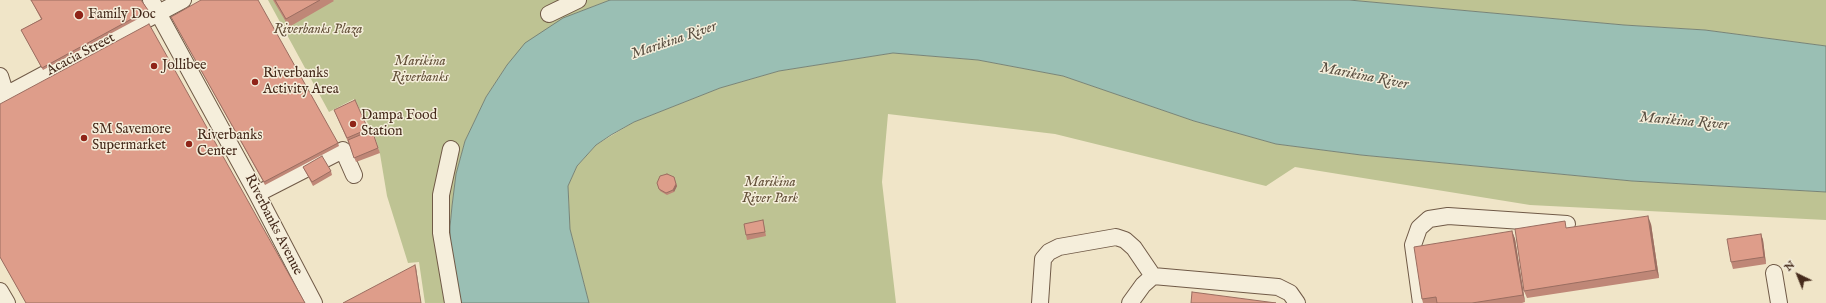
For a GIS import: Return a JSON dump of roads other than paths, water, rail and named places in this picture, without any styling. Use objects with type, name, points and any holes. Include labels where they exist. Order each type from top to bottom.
[{"type":"street","name":"Acacia Street","points":[[3,97],[154,7],[183,0]]},
{"type":"street","points":[[549,14],[578,0]]},
{"type":"street","name":"Riverbanks Avenue","points":[[154,7],[257,194],[314,303]]},
{"type":"street","points":[[0,76],[3,97]]},
{"type":"street","points":[[451,149],[441,195],[441,233],[453,303]]},
{"type":"street","points":[[257,194],[343,150],[354,175]]},
{"type":"street","points":[[1421,303],[1413,245],[1419,228],[1429,219],[1448,216],[1567,224]]},
{"type":"street","points":[[1040,303],[1043,259],[1049,252],[1060,247],[1116,237],[1125,240],[1134,248],[1153,276]]},
{"type":"street","points":[[1774,273],[1779,303]]},
{"type":"street","points":[[1130,303],[1153,276]]},
{"type":"street","points":[[1153,276],[1278,287],[1290,293],[1297,303]]},
{"type":"street","points":[[0,291],[6,303]]},
{"type":"water","name":"Marikina River","points":[[610,0],[1349,0],[1624,25],[1705,30],[1826,46],[1826,192],[1632,181],[1361,155],[1276,144],[1194,121],[1063,76],[978,60],[893,53],[779,71],[720,88],[634,122],[611,135],[596,145],[577,166],[568,186],[570,229],[589,303],[460,303],[450,253],[450,227],[456,174],[465,141],[486,97],[507,65],[525,43],[563,18]]},
{"type":"place","name":"Family Doc","points":[[79,15]]},
{"type":"place","name":"Jollibee","points":[[154,66]]},
{"type":"place","name":"Riverbanks Activity Area","points":[[255,82]]},
{"type":"place","name":"Dampa Food Station","points":[[353,124]]},
{"type":"place","name":"SM Savemore Supermarket","points":[[84,138]]},
{"type":"place","name":"Riverbanks Center","points":[[189,144]]},
{"type":"park label","name":"Riverbanks Plaza","points":[[318,30]]},
{"type":"park label","name":"Marikina Riverbanks","points":[[420,70]]},
{"type":"park label","name":"Marikina River Park","points":[[770,192]]}]
